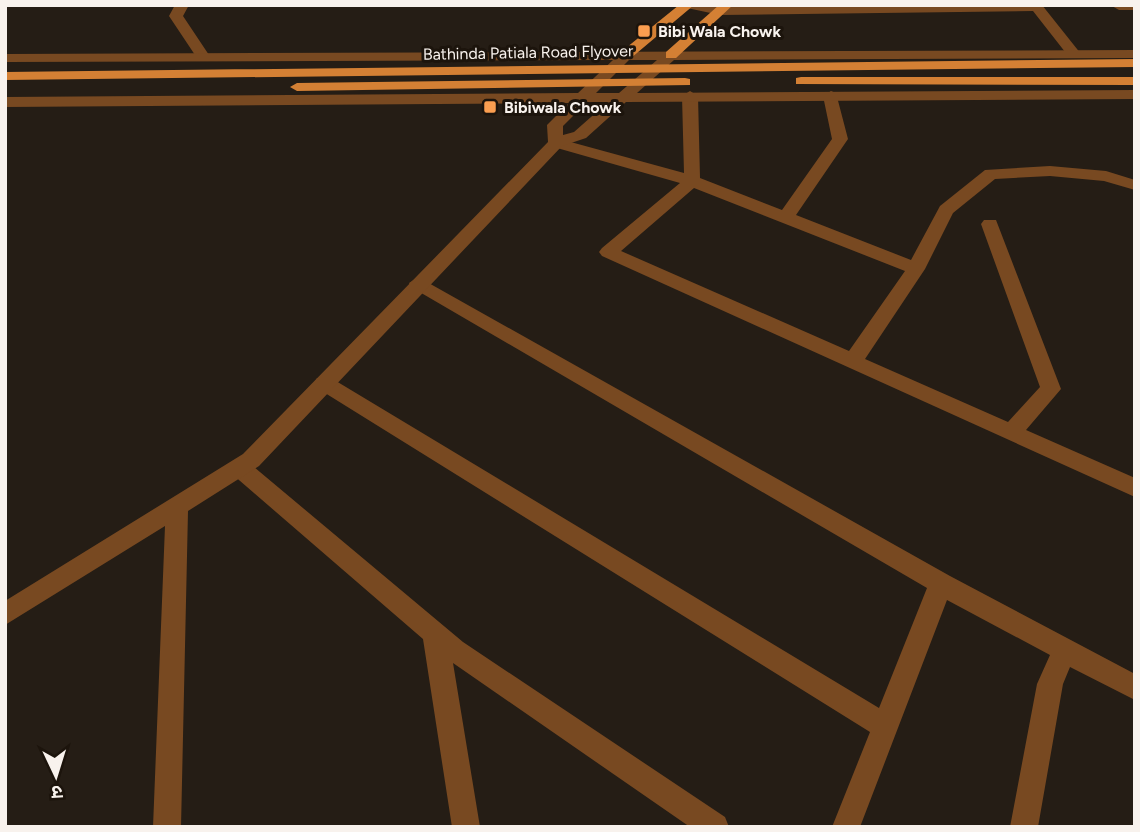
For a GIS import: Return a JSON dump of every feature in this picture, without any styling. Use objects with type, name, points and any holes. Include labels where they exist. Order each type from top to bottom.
[{"type":"highway","points":[[626,55],[684,6]]},
{"type":"highway","points":[[670,55],[723,8]]},
{"type":"highway","name":"Bathinda Patiala Road Flyover","points":[[5,76],[1135,63]]},
{"type":"highway","name":"Bathinda Patiala Road Flyover","points":[[5,90],[717,81],[1135,81]]},
{"type":"street","points":[[182,5],[176,16],[204,58]]},
{"type":"street","points":[[684,6],[1036,6],[1074,54]]},
{"type":"street","points":[[1119,6],[1135,6]]},
{"type":"street","points":[[5,58],[1135,54]]},
{"type":"street","points":[[555,143],[555,125],[626,55]]},
{"type":"street","points":[[5,614],[251,460],[555,143],[580,135],[670,55]]},
{"type":"street","points":[[5,102],[1135,94]]},
{"type":"street","points":[[690,96],[692,181]]},
{"type":"street","points":[[785,218],[841,139],[831,96]]},
{"type":"street","points":[[555,143],[692,181],[916,269]]},
{"type":"street","points":[[852,362],[916,269],[946,210],[991,174],[1050,171],[1106,176],[1135,185]]},
{"type":"street","points":[[692,181],[608,252],[1135,488]]},
{"type":"street","points":[[990,224],[1051,389],[1012,431]]},
{"type":"street","points":[[418,283],[941,584],[1135,688]]},
{"type":"street","points":[[324,383],[884,726]]},
{"type":"street","points":[[240,467],[454,650],[715,827]]},
{"type":"street","points":[[167,827],[177,506]]},
{"type":"street","points":[[846,827],[941,584]]},
{"type":"street","points":[[435,634],[466,827]]},
{"type":"street","points":[[1024,827],[1050,684],[1065,650]]},
{"type":"place","name":"Bibi Wala Chowk","points":[[644,31]]},
{"type":"place","name":"Bibiwala Chowk","points":[[490,107]]}]
